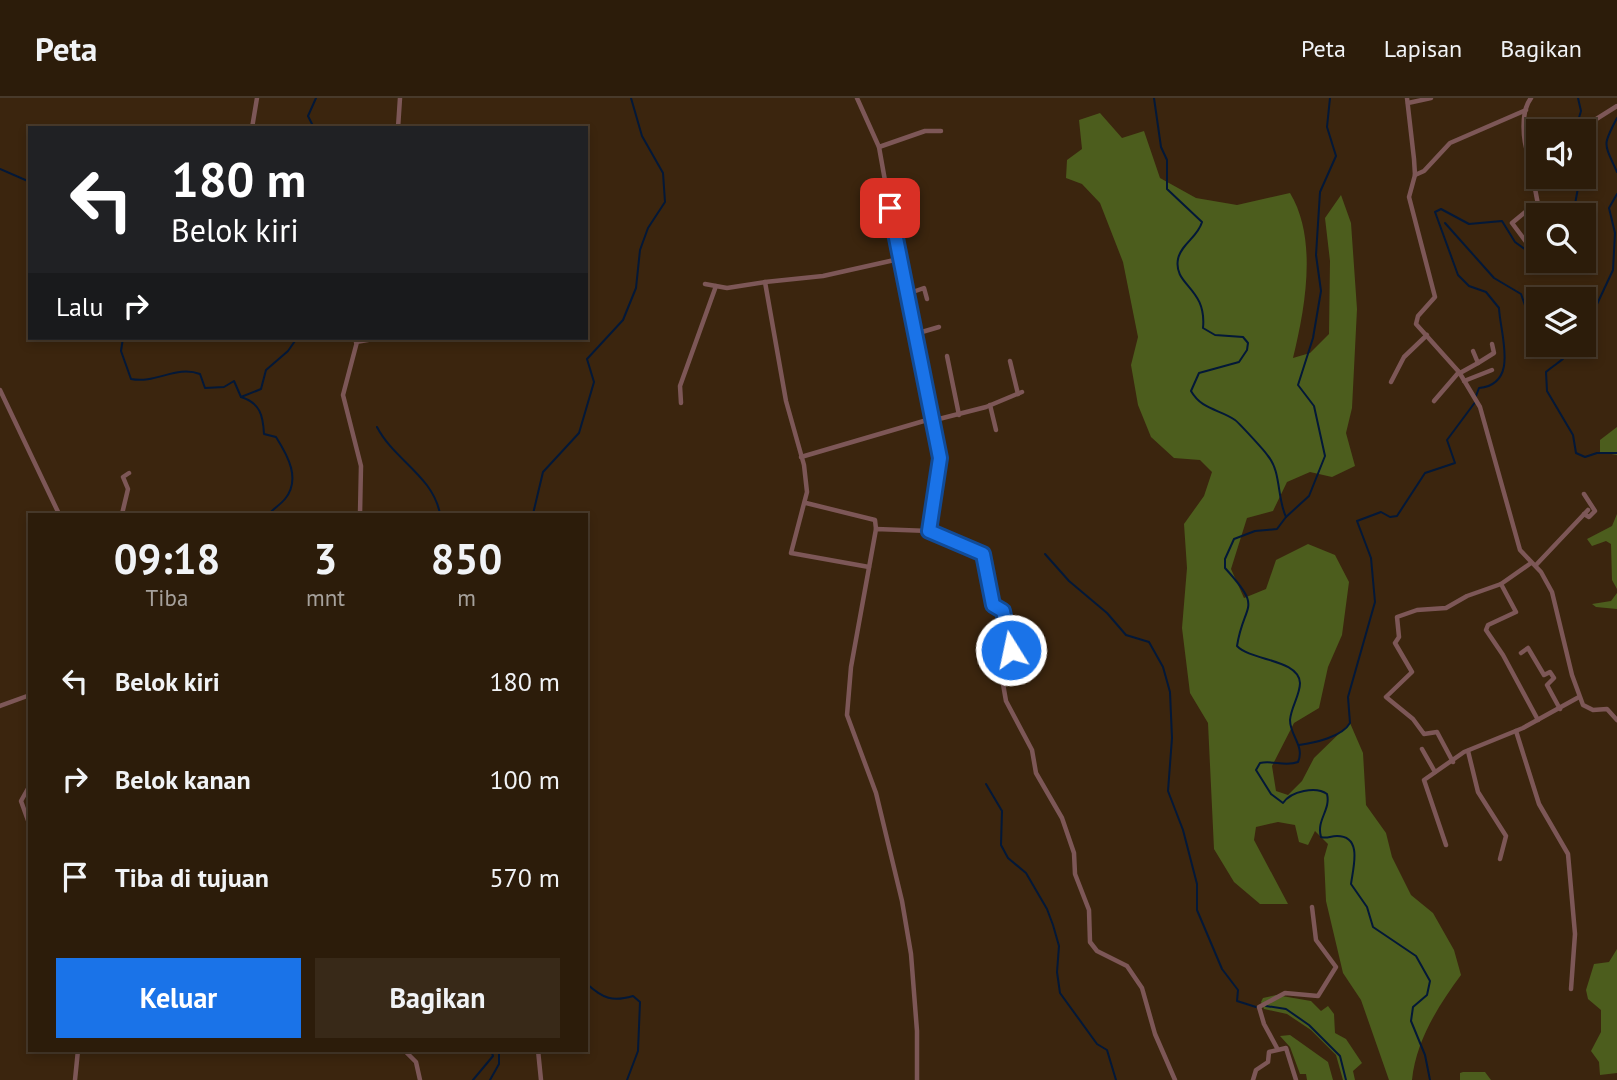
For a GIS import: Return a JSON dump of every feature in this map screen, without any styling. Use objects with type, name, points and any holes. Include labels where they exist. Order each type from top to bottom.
[{"type":"street","points":[[252,126],[257,98]]},
{"type":"street","points":[[398,126],[400,98]]},
{"type":"street","points":[[857,98],[879,147],[899,259],[934,419],[939,477],[929,531]]},
{"type":"street","points":[[1431,98],[1407,100],[1415,175],[1409,197],[1435,298],[1415,321],[1460,373],[1484,417],[1520,550],[1552,592],[1579,697],[1586,709],[1608,709],[1617,720]]},
{"type":"street","points":[[1526,148],[1523,138],[1526,110],[1531,98]]},
{"type":"street","points":[[1595,119],[1617,106]]},
{"type":"street","points":[[1415,175],[1424,171],[1450,143],[1526,110]]},
{"type":"street","points":[[879,147],[925,131],[941,131]]},
{"type":"street","points":[[1534,189],[1536,203]]},
{"type":"street","points":[[1526,211],[1512,223],[1526,242]]},
{"type":"street","points":[[705,284],[727,288],[823,276],[899,259]]},
{"type":"street","points":[[765,282],[786,401],[801,457],[806,503],[790,548],[791,553],[869,567]]},
{"type":"street","points":[[681,403],[680,386],[716,286]]},
{"type":"street","points":[[907,294],[924,288],[928,299]]},
{"type":"street","points":[[915,334],[939,327]]},
{"type":"street","points":[[1391,382],[1404,357],[1427,335]]},
{"type":"street","points":[[357,340],[343,395],[362,466],[360,513]]},
{"type":"street","points":[[1434,401],[1460,373],[1494,353],[1492,344]]},
{"type":"street","points":[[1473,351],[1478,363]]},
{"type":"street","points":[[947,356],[959,415]]},
{"type":"street","points":[[801,457],[934,419],[959,415],[1020,393],[1010,361]]},
{"type":"street","points":[[1464,381],[1492,370]]},
{"type":"street","points":[[0,390],[59,513]]},
{"type":"street","points":[[990,405],[996,430]]},
{"type":"street","points":[[122,513],[128,489],[123,477],[129,473]]},
{"type":"street","points":[[1453,762],[1437,732],[1424,734],[1413,719],[1386,697],[1412,672],[1395,643],[1399,637],[1397,617],[1417,610],[1442,609],[1467,596],[1501,584],[1533,564],[1586,512],[1589,517],[1595,511],[1584,494]]},
{"type":"street","points":[[806,503],[875,520],[876,530],[851,667],[847,715],[876,793],[902,901],[915,1003],[917,1080]]},
{"type":"street","points":[[876,530],[929,531],[980,552],[985,557],[993,605],[1003,611],[1011,645],[1010,656],[999,661],[1002,689],[1032,750],[1042,786],[1062,818],[1074,853],[1080,892],[1089,910],[1090,942],[1097,951],[1128,966],[1142,988],[1155,1034],[1175,1080]]},
{"type":"street","points":[[1501,584],[1516,612],[1488,625],[1486,630],[1503,655],[1538,721]]},
{"type":"street","points":[[1521,653],[1528,648],[1544,675],[1550,672],[1554,678],[1547,685],[1560,709]]},
{"type":"street","points":[[0,706],[28,696]]},
{"type":"street","points":[[1446,845],[1424,783],[1435,772],[1468,751],[1538,721],[1579,697]]},
{"type":"street","points":[[1516,731],[1539,804],[1568,854],[1574,910],[1571,989]]},
{"type":"street","points":[[1422,749],[1435,772]]},
{"type":"street","points":[[1468,751],[1478,792],[1506,836],[1500,859]]},
{"type":"street","points":[[28,789],[21,801],[28,820]]},
{"type":"street","points":[[1277,1048],[1264,1024],[1259,1007],[1285,993],[1319,995],[1336,967],[1316,940],[1312,907]]},
{"type":"street","points":[[1253,1080],[1256,1070],[1268,1062],[1269,1052],[1277,1048],[1286,1048],[1296,1080]]},
{"type":"street","points":[[75,1080],[78,1052]]},
{"type":"street","points":[[406,1052],[416,1062],[420,1080]]},
{"type":"street","points":[[538,1052],[541,1080]]},
{"type":"green space","points":[[1100,113],[1122,138],[1144,131],[1160,178],[1196,198],[1237,205],[1290,193],[1299,211],[1306,253],[1305,296],[1293,358],[1310,353],[1329,334],[1330,261],[1325,218],[1341,195],[1351,223],[1357,309],[1352,408],[1346,433],[1355,466],[1332,477],[1310,472],[1287,482],[1273,511],[1247,518],[1231,569],[1244,598],[1266,589],[1276,560],[1308,544],[1335,555],[1349,582],[1342,635],[1328,667],[1319,708],[1294,723],[1272,766],[1276,791],[1288,795],[1302,781],[1314,758],[1350,723],[1363,753],[1366,805],[1386,833],[1392,857],[1411,895],[1433,913],[1454,950],[1461,975],[1429,1024],[1418,1052],[1412,1080],[1389,1080],[1361,1000],[1343,973],[1326,901],[1324,858],[1328,844],[1315,831],[1308,845],[1299,842],[1295,825],[1278,822],[1256,827],[1254,840],[1288,904],[1260,904],[1234,882],[1214,849],[1208,723],[1190,693],[1182,628],[1187,568],[1184,524],[1204,496],[1212,472],[1200,460],[1174,458],[1151,437],[1138,405],[1131,365],[1138,337],[1123,262],[1100,203],[1082,184],[1066,178],[1067,160],[1082,149],[1079,120]]},
{"type":"green space","points":[[1617,427],[1617,455],[1600,452],[1600,440]]},
{"type":"green space","points":[[1617,514],[1617,589],[1612,580],[1611,544],[1606,541],[1592,546],[1587,539],[1612,526]]},
{"type":"green space","points":[[1617,593],[1617,609],[1596,607],[1592,604],[1611,601]]},
{"type":"green space","points":[[1617,949],[1617,1073],[1600,1075],[1599,1062],[1591,1051],[1601,1032],[1601,1010],[1588,999],[1586,990],[1594,964],[1609,962]]},
{"type":"green space","points":[[1276,995],[1311,1001],[1321,1011],[1328,1006],[1334,1014],[1335,1033],[1346,1039],[1362,1063],[1353,1071],[1355,1080],[1343,1080],[1336,1055],[1311,1030],[1287,1014],[1264,1009],[1261,1002],[1263,998]]},
{"type":"green space","points":[[1290,1035],[1328,1062],[1333,1080],[1307,1080],[1306,1074],[1300,1074],[1290,1047],[1280,1036]]},
{"type":"green space","points":[[1485,1072],[1491,1080],[1460,1080],[1460,1073]]},
{"type":"waterway","points":[[313,126],[308,116],[316,98]]},
{"type":"waterway","points":[[533,513],[543,472],[579,433],[594,382],[587,359],[623,320],[636,288],[640,250],[648,228],[665,202],[663,173],[642,136],[631,98]]},
{"type":"waterway","points":[[1154,98],[1161,147],[1167,160],[1167,189],[1202,222],[1180,254],[1180,275],[1200,304],[1203,328],[1215,335],[1243,337],[1248,343],[1239,362],[1199,373],[1191,391],[1206,406],[1235,420],[1266,453],[1275,469],[1286,517],[1277,529],[1255,531],[1234,539],[1225,559],[1225,568],[1248,600],[1237,646],[1253,655],[1292,669],[1298,675],[1300,683],[1290,720],[1300,751],[1298,762],[1260,763],[1256,770],[1271,794],[1283,803],[1292,795],[1304,791],[1317,790],[1327,794],[1327,805],[1320,825],[1321,837],[1345,837],[1350,841],[1354,854],[1351,884],[1367,907],[1373,927],[1416,956],[1430,981],[1427,995],[1413,1007],[1411,1021],[1425,1055],[1430,1080]]},
{"type":"waterway","points":[[1286,517],[1309,496],[1325,456],[1314,406],[1298,385],[1313,338],[1321,291],[1316,255],[1320,192],[1336,156],[1327,127],[1330,98]]},
{"type":"waterway","points":[[1578,98],[1581,111],[1579,119]]},
{"type":"waterway","points":[[1617,118],[1606,145],[1617,172]]},
{"type":"waterway","points":[[0,169],[28,181]]},
{"type":"waterway","points":[[1575,203],[1578,189]]},
{"type":"waterway","points":[[1596,306],[1613,270],[1615,233],[1609,208],[1617,194]]},
{"type":"waterway","points":[[1476,396],[1479,388],[1492,384],[1500,377],[1504,368],[1499,308],[1486,292],[1469,286],[1458,275],[1435,212],[1441,209],[1469,224],[1502,221],[1515,242],[1526,250]]},
{"type":"waterway","points":[[1445,223],[1494,278],[1521,294],[1526,308]]},
{"type":"waterway","points":[[123,340],[121,351],[131,379],[191,372],[200,374],[205,388],[224,387],[234,381],[241,397],[256,406],[263,421],[264,434],[276,437],[291,468],[290,491],[270,513]]},
{"type":"waterway","points":[[241,397],[261,389],[266,370],[288,351],[296,340]]},
{"type":"waterway","points":[[1564,357],[1546,372],[1547,391],[1573,435],[1576,453],[1585,457],[1597,453],[1617,453]]},
{"type":"waterway","points":[[1299,745],[1334,736],[1350,723],[1348,697],[1375,602],[1371,558],[1357,521],[1381,512],[1390,517],[1397,516],[1425,473],[1455,463],[1447,440],[1476,401]]},
{"type":"waterway","points":[[377,427],[384,439],[430,489],[440,513]]},
{"type":"waterway","points":[[1045,554],[1069,581],[1107,613],[1126,635],[1149,642],[1163,667],[1170,692],[1172,738],[1168,791],[1183,830],[1197,884],[1197,910],[1222,969],[1238,990],[1237,1001],[1256,1007]]},
{"type":"waterway","points":[[986,784],[1002,811],[1001,845],[1008,858],[1026,873],[1053,925],[1059,946],[1057,972],[1060,993],[1097,1044],[1107,1050],[1116,1080]]},
{"type":"waterway","points":[[588,985],[608,998],[633,996],[640,1002],[638,1051],[627,1080]]},
{"type":"waterway","points":[[1266,1006],[1286,1009],[1309,1025],[1340,1056],[1346,1080]]},
{"type":"waterway","points":[[473,1080],[493,1056],[492,1052]]},
{"type":"waterway","points":[[490,1080],[499,1064],[499,1052]]},
{"type":"route","points":[[890,208],[935,420],[940,458],[929,531],[983,554],[993,605],[1003,611],[1011,650]]}]
